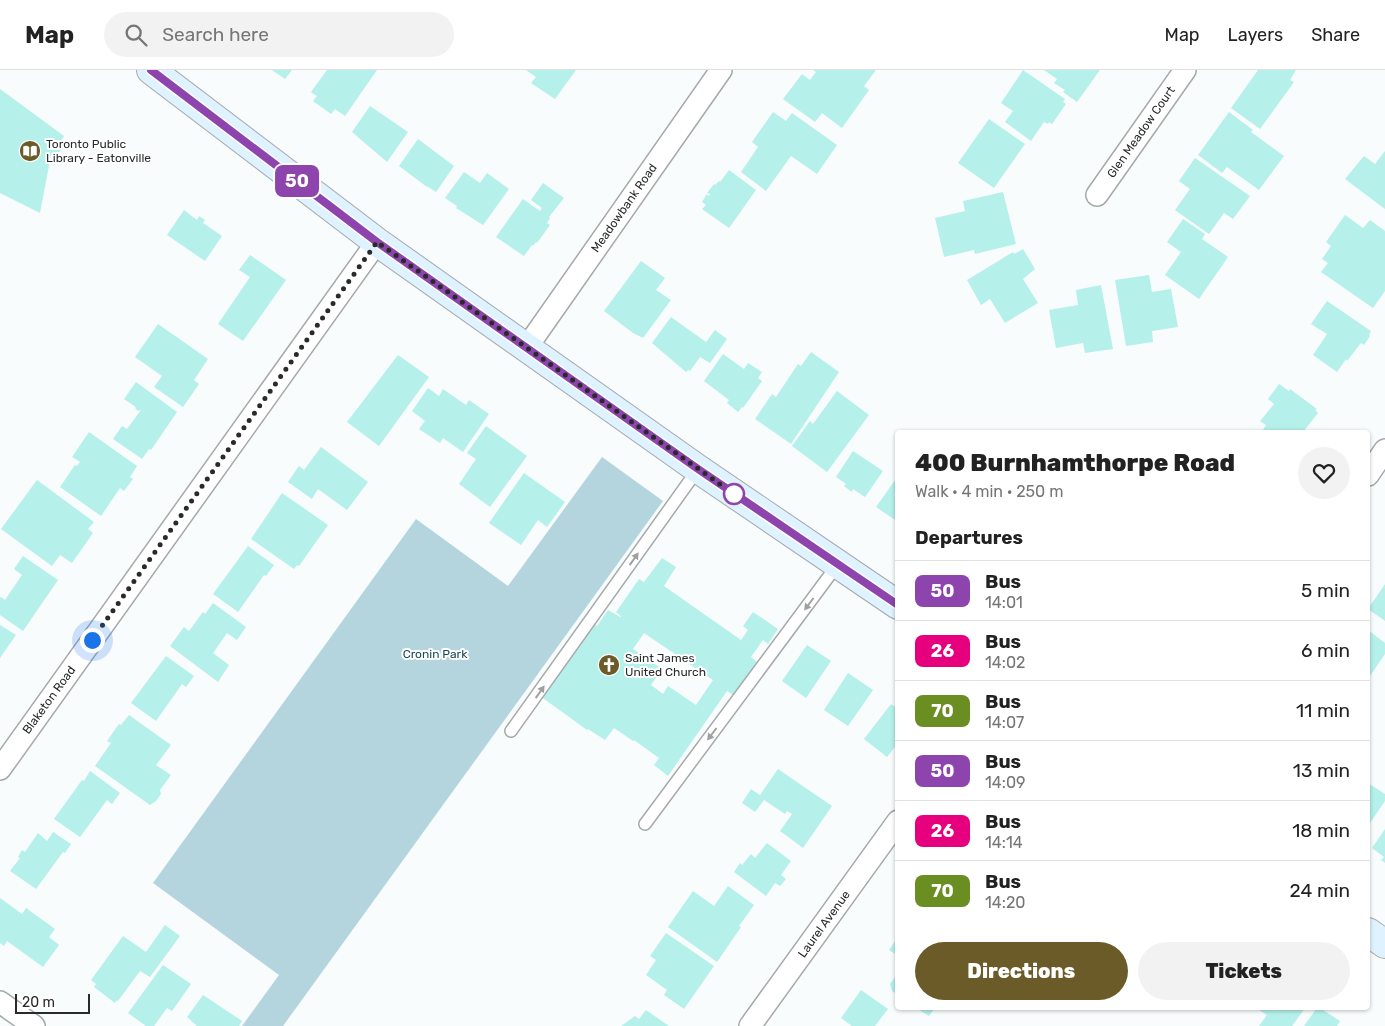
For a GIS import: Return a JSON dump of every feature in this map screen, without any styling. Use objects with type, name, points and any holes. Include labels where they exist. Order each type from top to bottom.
[{"type":"main road","points":[[151,70],[377,242],[698,469],[895,603]]},
{"type":"main road","points":[[1370,933],[1385,944]]},
{"type":"street","name":"Meadowbank Road","points":[[527,347],[721,70]]},
{"type":"street","name":"Glen Meadow Court","points":[[1097,195],[1185,70]]},
{"type":"street","name":"Blaketon Road","points":[[0,769],[377,242]]},
{"type":"street","points":[[1370,471],[1385,450]]},
{"type":"street","name":"Laurel Avenue","points":[[750,1026],[895,825]]},
{"type":"street","points":[[0,1002],[34,1026]]},
{"type":"lane","points":[[512,731],[698,469]]},
{"type":"lane","points":[[645,824],[838,564]]},
{"type":"green space","name":"Cronin Park","points":[[602,457],[663,501],[283,1026],[242,1026],[279,975],[153,883],[416,519],[508,586]]},
{"type":"building","points":[[272,70],[292,70],[285,79]]},
{"type":"building","points":[[327,70],[377,70],[345,116],[335,109],[331,114],[313,101],[317,96],[311,92]]},
{"type":"building","points":[[526,70],[576,70],[555,99],[531,83],[536,77]]},
{"type":"building","points":[[813,70],[876,70],[864,86],[869,90],[842,128],[822,113],[815,122],[783,99],[802,74],[810,80],[816,72]]},
{"type":"building","points":[[1023,70],[1065,99],[1063,102],[1066,104],[1052,124],[1044,122],[1031,141],[1005,122],[1013,111],[1001,103]]},
{"type":"building","points":[[1044,70],[1100,70],[1077,102],[1063,92],[1065,90],[1054,83],[1057,79]]},
{"type":"building","points":[[1258,70],[1296,70],[1290,80],[1294,82],[1260,129],[1231,108]]},
{"type":"building","name":"Toronto Public Library - Eatonville","points":[[0,89],[64,136],[59,144],[64,148],[54,156],[51,155],[40,213],[0,193]]},
{"type":"building","points":[[370,106],[408,132],[387,162],[352,132]]},
{"type":"building","points":[[773,112],[786,121],[792,113],[837,145],[817,174],[791,156],[766,191],[741,172],[758,147],[752,142]]},
{"type":"building","points":[[1229,112],[1253,130],[1251,132],[1284,156],[1259,190],[1227,167],[1222,173],[1198,155]]},
{"type":"building","points":[[989,119],[1025,144],[994,188],[958,163]]},
{"type":"building","points":[[418,139],[454,166],[436,192],[399,166]]},
{"type":"building","points":[[1385,151],[1385,209],[1345,179],[1364,156],[1375,164]]},
{"type":"building","points":[[1195,158],[1250,196],[1233,219],[1224,213],[1209,234],[1175,210],[1190,189],[1179,181]]},
{"type":"building","points":[[729,170],[756,190],[729,228],[702,209],[706,205],[702,202],[707,194],[709,196],[710,194],[707,193],[714,184],[720,182]]},
{"type":"building","points":[[464,172],[480,183],[487,173],[509,189],[483,225],[456,208],[457,206],[445,198]]},
{"type":"building","points":[[543,183],[564,198],[549,217],[547,223],[550,225],[537,243],[532,245],[524,256],[496,237],[523,199],[540,211],[542,208],[531,200]]},
{"type":"building","points":[[1003,192],[1016,244],[975,254],[974,250],[944,257],[935,218],[965,211],[963,201]]},
{"type":"building","points":[[184,210],[197,220],[199,216],[205,220],[203,223],[222,236],[205,261],[167,235]]},
{"type":"building","points":[[1345,215],[1363,228],[1370,220],[1385,231],[1385,291],[1373,308],[1321,272],[1328,263],[1322,259],[1331,246],[1326,242]]},
{"type":"building","points":[[1183,219],[1205,234],[1202,239],[1228,257],[1199,299],[1165,275],[1181,252],[1167,242]]},
{"type":"building","points":[[1023,249],[1035,269],[1023,279],[1038,303],[1005,323],[990,299],[981,305],[967,280],[1013,252],[1014,254]]},
{"type":"building","points":[[250,255],[286,280],[243,341],[218,324],[250,277],[239,270]]},
{"type":"building","points":[[641,261],[665,278],[656,290],[671,300],[643,338],[633,333],[604,311]]},
{"type":"building","points":[[1149,275],[1152,292],[1171,289],[1178,327],[1152,331],[1153,342],[1126,346],[1115,280]]},
{"type":"building","points":[[1101,285],[1113,349],[1085,353],[1083,343],[1056,348],[1049,310],[1078,305],[1076,290]]},
{"type":"building","points":[[1327,301],[1371,331],[1364,345],[1361,343],[1337,372],[1313,355],[1327,334],[1311,324]]},
{"type":"building","points":[[671,317],[706,342],[715,330],[727,339],[710,363],[700,357],[690,371],[686,372],[652,343]]},
{"type":"building","points":[[158,324],[208,359],[194,380],[199,384],[183,407],[154,387],[162,376],[135,357]]},
{"type":"building","points":[[811,352],[839,372],[791,444],[755,419],[772,394],[776,397],[798,364],[801,366]]},
{"type":"building","points":[[723,354],[744,369],[748,363],[762,372],[758,378],[762,381],[743,408],[738,412],[727,403],[729,400],[704,381]]},
{"type":"building","points":[[398,355],[429,377],[379,446],[347,422]]},
{"type":"building","points":[[136,382],[177,412],[151,450],[149,449],[142,459],[113,439],[122,426],[127,429],[141,410],[138,411],[136,407],[124,399]]},
{"type":"building","points":[[1279,384],[1289,391],[1290,389],[1317,409],[1315,410],[1318,413],[1305,430],[1263,430],[1266,425],[1260,421],[1274,404],[1268,399]]},
{"type":"building","points":[[428,388],[439,396],[443,389],[466,405],[469,400],[489,414],[463,452],[443,438],[440,443],[419,429],[425,421],[412,411]]},
{"type":"building","points":[[837,391],[869,415],[827,472],[792,446],[810,421],[813,424]]},
{"type":"building","points":[[486,426],[527,456],[490,507],[459,484],[476,459],[467,453]]},
{"type":"building","points":[[89,432],[137,466],[130,477],[133,479],[124,491],[120,488],[101,516],[60,487],[75,465],[77,466],[80,462],[72,457]]},
{"type":"building","points":[[321,447],[368,482],[347,510],[318,489],[312,499],[288,482],[299,466],[304,470]]},
{"type":"building","points":[[853,451],[883,471],[865,497],[853,489],[852,492],[844,486],[846,484],[836,477]]},
{"type":"building","points":[[524,473],[565,502],[547,527],[538,520],[521,545],[489,523]]},
{"type":"building","points":[[37,480],[94,522],[88,529],[93,533],[72,563],[60,555],[52,566],[1,529]]},
{"type":"building","points":[[895,480],[895,520],[876,507]]},
{"type":"building","points":[[282,493],[328,525],[299,566],[297,565],[294,569],[251,539]]},
{"type":"building","points":[[248,546],[274,565],[266,576],[264,575],[238,612],[213,594]]},
{"type":"building","points":[[23,556],[58,580],[23,631],[0,615],[0,598],[5,600],[22,575],[14,569]]},
{"type":"building","name":"Saint James United Church","points":[[662,558],[676,567],[664,586],[741,640],[748,630],[743,626],[753,612],[778,629],[768,644],[763,640],[751,657],[757,662],[733,695],[727,691],[668,776],[654,765],[659,758],[634,740],[614,728],[605,740],[587,730],[540,696],[592,622],[597,626],[608,610],[620,617],[616,612],[639,579],[644,582]],"holes":[[[644,633],[713,680],[696,705],[668,686],[663,694],[651,685],[662,669],[633,649]]]},
{"type":"building","points":[[1385,584],[1385,621],[1370,610],[1370,606]]},
{"type":"building","points":[[213,603],[246,627],[237,640],[227,633],[213,653],[229,665],[218,682],[170,646],[184,627],[189,631],[203,612],[205,614]]},
{"type":"building","points":[[0,625],[16,635],[0,658]]},
{"type":"building","points":[[1370,632],[1385,643],[1385,654],[1370,676]]},
{"type":"building","points":[[807,645],[831,661],[806,698],[782,681]]},
{"type":"building","points":[[166,656],[194,676],[186,687],[182,684],[156,721],[131,703]]},
{"type":"building","points":[[848,673],[873,690],[848,726],[824,710]]},
{"type":"building","points":[[891,704],[895,707],[895,747],[887,757],[864,739]]},
{"type":"building","points":[[129,715],[171,745],[156,765],[171,775],[160,790],[161,794],[150,805],[95,766],[111,743],[107,741],[119,724],[121,725]]},
{"type":"building","points":[[778,769],[832,806],[803,848],[780,831],[792,814],[787,811],[785,814],[764,800],[755,812],[742,803],[751,789],[760,795]]},
{"type":"building","points":[[90,771],[120,793],[112,804],[107,800],[80,837],[54,819]]},
{"type":"building","points":[[1370,784],[1385,794],[1385,801],[1370,823]]},
{"type":"building","points":[[1385,829],[1385,863],[1381,860],[1384,857],[1372,848]]},
{"type":"building","points":[[53,832],[71,844],[36,889],[10,871],[20,858],[18,857],[22,850],[25,852],[38,833],[47,841]]},
{"type":"building","points":[[767,843],[791,861],[781,875],[786,879],[780,886],[775,883],[766,896],[734,872],[740,863],[742,865],[751,854],[755,858]]},
{"type":"building","points":[[728,886],[754,905],[717,962],[668,927],[693,891],[714,906]]},
{"type":"building","points":[[0,898],[22,914],[26,908],[55,929],[49,937],[59,945],[43,967],[7,941],[4,946],[0,943]]},
{"type":"building","points":[[165,925],[180,936],[150,977],[140,971],[115,1003],[94,987],[96,984],[91,980],[123,936],[146,952]]},
{"type":"building","points":[[666,933],[714,966],[684,1009],[664,995],[667,990],[646,975],[656,960],[650,956]]},
{"type":"building","points":[[895,941],[895,954],[889,950]]},
{"type":"building","points":[[163,965],[191,984],[172,1011],[167,1008],[154,1026],[146,1026],[128,1013]]},
{"type":"building","points":[[895,977],[895,993],[892,991],[890,984]]},
{"type":"building","points":[[861,990],[888,1009],[875,1026],[852,1026],[841,1018]]},
{"type":"building","points":[[203,995],[242,1021],[239,1026],[197,1026],[187,1017]]},
{"type":"building","points":[[646,1010],[669,1026],[621,1026],[635,1016],[639,1019]]},
{"type":"building","points":[[919,1010],[934,1010],[929,1016]]},
{"type":"building","points":[[1259,1010],[1304,1010],[1292,1026],[1259,1026],[1267,1015]]},
{"type":"building","points":[[1316,1010],[1323,1010],[1340,1021],[1337,1026],[1304,1026]]},
{"type":"bus line","name":"50","points":[[151,70],[377,242],[698,469],[895,603]]},
{"type":"place","name":"Toronto Public Library - Eatonville","points":[[30,151]]},
{"type":"place","name":"Saint James United Church","points":[[609,665]]},
{"type":"route","points":[[92,640],[377,242],[734,494]]}]
